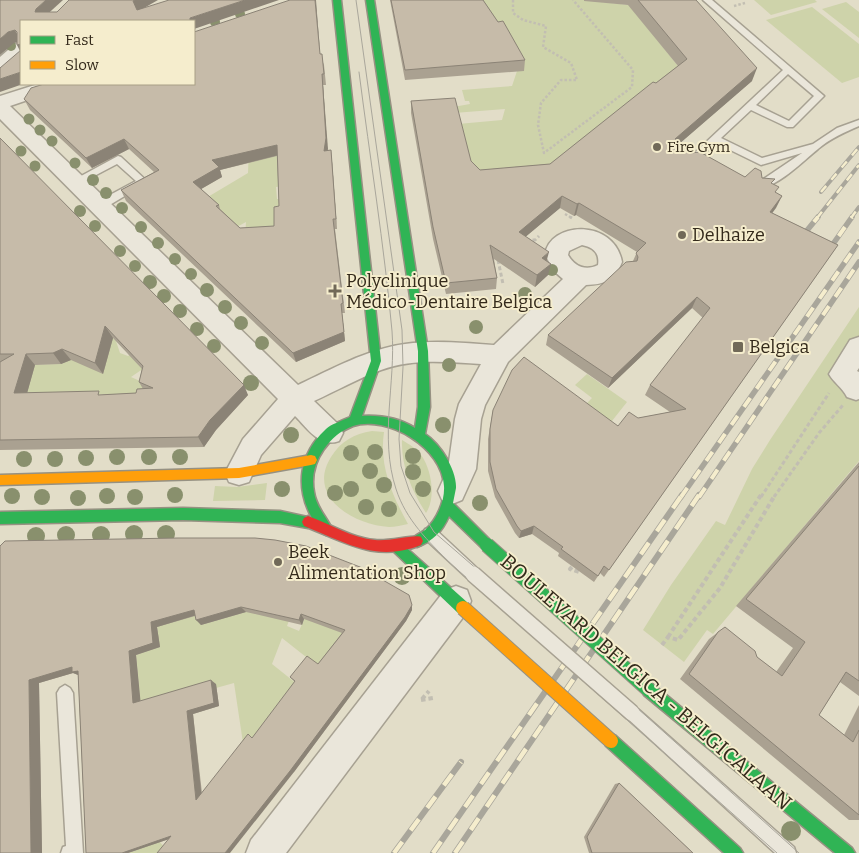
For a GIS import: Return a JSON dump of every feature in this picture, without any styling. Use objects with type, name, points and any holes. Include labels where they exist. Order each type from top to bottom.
[{"type":"street","points":[[337,0],[376,361],[354,421]]},
{"type":"street","points":[[370,0],[423,351],[424,407],[419,435]]},
{"type":"street","points":[[0,67],[20,49]]},
{"type":"street","points":[[0,103],[53,85]]},
{"type":"street","points":[[0,108],[330,433]]},
{"type":"street","points":[[0,518],[198,513],[300,520],[326,529],[350,542],[376,547],[397,547],[430,534],[434,532],[462,469],[468,419],[472,404],[499,355],[580,277],[599,276],[617,262],[610,252],[598,241],[580,237],[564,242],[559,247],[558,261],[563,268],[580,277]]},
{"type":"street","points":[[849,381],[859,347]]},
{"type":"street","points":[[240,473],[252,446],[294,398],[376,361],[423,351],[499,355]]},
{"type":"street","points":[[326,529],[311,508],[306,484],[310,460],[319,445],[330,433],[341,425],[354,421],[389,421],[400,424],[432,445],[442,461],[450,499]]},
{"type":"street","points":[[0,480],[240,473],[310,460]]},
{"type":"street","name":"BOULEVARD BELGICA - BELGICALAAN","points":[[450,499],[487,545],[649,690],[847,853]]},
{"type":"street","points":[[397,547],[735,853]]},
{"type":"street","points":[[264,853],[459,605]]},
{"type":"lane","points":[[707,0],[819,96],[790,125],[750,106]]},
{"type":"lane","points":[[690,162],[789,69]]},
{"type":"lane","points":[[760,186],[797,163],[816,146],[840,130],[859,123]]},
{"type":"lane","points":[[715,139],[761,162],[816,146]]},
{"type":"lane","points":[[75,182],[118,159],[143,182],[99,206]]},
{"type":"lane","name":"BOULEVARD BELGICA - BELGICALAAN","points":[[430,534],[788,853]]},
{"type":"lane","points":[[65,693],[74,851],[69,853]]},
{"type":"path","points":[[513,0],[513,13],[524,20],[546,26],[543,47],[571,63],[577,80],[560,80],[541,103],[538,125],[544,153],[632,87],[633,70],[594,22],[573,0]]},
{"type":"path","points":[[519,240],[535,240],[542,234]]},
{"type":"path","points":[[498,258],[503,284]]},
{"type":"path","points":[[437,308],[460,306]]},
{"type":"path","points":[[662,645],[849,381]]},
{"type":"path","points":[[668,637],[678,640],[703,611],[731,571],[740,551],[779,488],[819,433],[838,412]]},
{"type":"path","points":[[572,567],[570,569],[580,572]]},
{"type":"path","points":[[429,691],[421,700],[433,698]]},
{"type":"green space","points":[[482,0],[584,0],[629,5],[682,71],[549,175],[479,185],[458,124],[502,120],[505,109],[454,113],[453,107],[470,104],[469,101],[465,101],[462,90],[512,86],[520,62]]},
{"type":"green space","points":[[754,0],[815,0],[817,2],[771,15]]},
{"type":"green space","points":[[846,2],[859,12],[859,38],[822,9]]},
{"type":"green space","points":[[812,7],[859,44],[859,77],[842,83],[766,20]]},
{"type":"green space","points":[[274,131],[285,186],[276,187],[277,199],[291,199],[276,236],[245,238],[246,222],[233,229],[186,210],[248,173],[249,147]]},
{"type":"green space","points":[[859,307],[859,461],[713,634],[707,630],[684,662],[643,630],[671,585],[716,521],[725,525],[752,469]]},
{"type":"green space","points":[[106,331],[116,341],[120,353],[128,356],[135,352],[147,366],[131,377],[169,394],[26,393],[13,365],[61,364],[80,355]]},
{"type":"green space","points":[[587,374],[627,402],[604,431],[580,410],[592,398],[575,385]]},
{"type":"green space","points":[[372,431],[384,432],[383,457],[388,480],[408,524],[389,527],[362,521],[349,515],[329,496],[325,485],[325,471],[331,457],[339,447],[354,436]]},
{"type":"green space","points":[[402,440],[419,453],[428,468],[432,492],[426,513],[416,496],[405,469]]},
{"type":"green space","points":[[267,483],[265,500],[213,501],[215,486],[237,487]]},
{"type":"green space","points":[[309,608],[352,634],[320,668],[282,638],[272,664],[302,688],[265,729],[243,743],[234,683],[216,688],[216,684],[169,698],[181,815],[160,842],[169,853],[128,853],[153,844],[136,655],[159,647],[156,614],[200,615],[201,625],[252,610],[293,610],[287,626],[299,631]]},
{"type":"building","points":[[0,0],[46,0],[35,12],[57,12],[69,0],[135,0],[133,1],[137,10],[169,0],[245,0],[190,18],[190,20],[20,20],[20,44],[17,45],[17,32],[15,30],[8,32],[0,39]]},
{"type":"building","points":[[290,0],[315,0],[320,54],[322,54],[324,74],[322,74],[326,138],[324,151],[331,150],[336,219],[333,219],[343,303],[341,304],[344,332],[293,353],[121,190],[159,170],[124,139],[86,158],[24,99],[31,88],[41,85],[195,85],[195,32]],"holes":[[[277,145],[279,206],[274,207],[274,226],[240,228],[216,206],[219,205],[193,182],[219,167],[212,160]]]},
{"type":"building","points":[[391,0],[483,0],[498,22],[503,21],[525,60],[405,70]]},
{"type":"building","points":[[638,0],[696,0],[757,68],[675,139],[690,147],[690,153],[700,152],[745,177],[755,168],[761,171],[762,178],[775,179],[771,183],[779,187],[775,192],[782,196],[770,212],[838,245],[609,570],[604,566],[598,576],[561,549],[563,547],[534,526],[521,531],[517,526],[496,489],[490,462],[490,429],[493,410],[512,370],[524,357],[618,426],[629,412],[638,418],[686,409],[650,385],[710,308],[697,297],[612,378],[548,335],[626,262],[637,261],[636,253],[646,243],[579,203],[577,204],[562,196],[519,232],[549,252],[542,258],[551,264],[537,275],[490,245],[497,278],[446,283],[433,227],[411,101],[455,98],[471,161],[480,170],[550,164],[653,82],[656,83],[687,59]]},
{"type":"building","points":[[20,51],[20,72],[0,79],[0,68]]},
{"type":"building","points":[[0,138],[244,385],[210,420],[198,437],[0,440],[0,362],[14,354],[0,354]],"holes":[[[105,326],[143,366],[139,382],[153,388],[137,389],[136,393],[98,395],[99,391],[14,393],[26,354],[53,353],[62,349],[95,363]]]},
{"type":"building","points":[[859,466],[859,681],[846,672],[819,715],[853,742],[859,730],[859,815],[689,674],[718,632],[725,627],[755,651],[757,657],[782,676],[805,642],[746,599]]},
{"type":"building","points":[[178,538],[255,538],[275,540],[306,546],[360,567],[409,595],[412,605],[290,771],[225,853],[157,853],[171,836],[122,853],[86,853],[78,671],[72,672],[72,667],[29,680],[31,853],[0,853],[0,546],[5,541]],"holes":[[[241,607],[299,620],[301,614],[345,630],[318,664],[307,656],[290,677],[295,681],[252,738],[248,734],[196,800],[187,711],[214,703],[211,680],[133,703],[129,651],[153,643],[151,622],[194,610],[196,620]]]},
{"type":"building","points":[[619,783],[693,853],[592,853],[587,837]]},
{"type":"tram line","points":[[356,0],[402,330],[403,367],[399,439],[401,466],[410,493],[434,532],[636,707],[799,853]]},
{"type":"tram line","points":[[359,72],[389,298],[393,351],[388,430],[389,450],[391,469],[400,500],[426,538],[451,564],[777,853]]},
{"type":"railway","points":[[821,192],[859,147]]},
{"type":"railway","points":[[817,218],[859,165]]},
{"type":"railway","points":[[851,218],[859,207]]},
{"type":"railway","points":[[800,239],[818,217]]},
{"type":"railway","points":[[826,254],[852,217]]},
{"type":"railway","points":[[681,497],[859,242]]},
{"type":"railway","points":[[699,497],[859,262]]},
{"type":"railway","points":[[433,853],[682,495]]},
{"type":"railway","points":[[455,853],[699,495]]},
{"type":"railway","points":[[394,853],[461,762]]},
{"type":"traffic: fast","points":[[337,0],[376,361],[354,421]]},
{"type":"traffic: fast","points":[[370,0],[423,351],[424,407],[419,435]]},
{"type":"traffic: fast","points":[[326,529],[315,511],[308,494],[307,475],[313,455],[330,432],[353,421],[379,420],[404,427],[427,442],[443,462],[450,486],[445,512],[434,530],[417,541]]},
{"type":"traffic: fast","points":[[448,507],[487,545]]},
{"type":"traffic: fast","points":[[0,518],[183,514],[280,517],[308,522]]},
{"type":"traffic: fast","points":[[487,545],[649,690]]},
{"type":"traffic: fast","points":[[397,547],[463,608]]},
{"type":"traffic: fast","points":[[649,690],[847,853]]},
{"type":"traffic: fast","points":[[611,741],[735,853]]},
{"type":"traffic: slow","points":[[0,480],[239,473],[311,460]]},
{"type":"traffic: slow","points":[[463,608],[611,741]]},
{"type":"traffic: jam","points":[[308,522],[349,539],[373,546],[400,546],[417,541]]},
{"type":"place","name":"Fire Gym","points":[[657,147]]},
{"type":"place","name":"Delhaize","points":[[682,235]]},
{"type":"place","name":"Polyclinique Médico-Dentaire Belgica","points":[[335,291]]},
{"type":"place","name":"Belgica","points":[[738,347]]},
{"type":"place","name":"Beek Alimentation Shop","points":[[278,562]]}]
